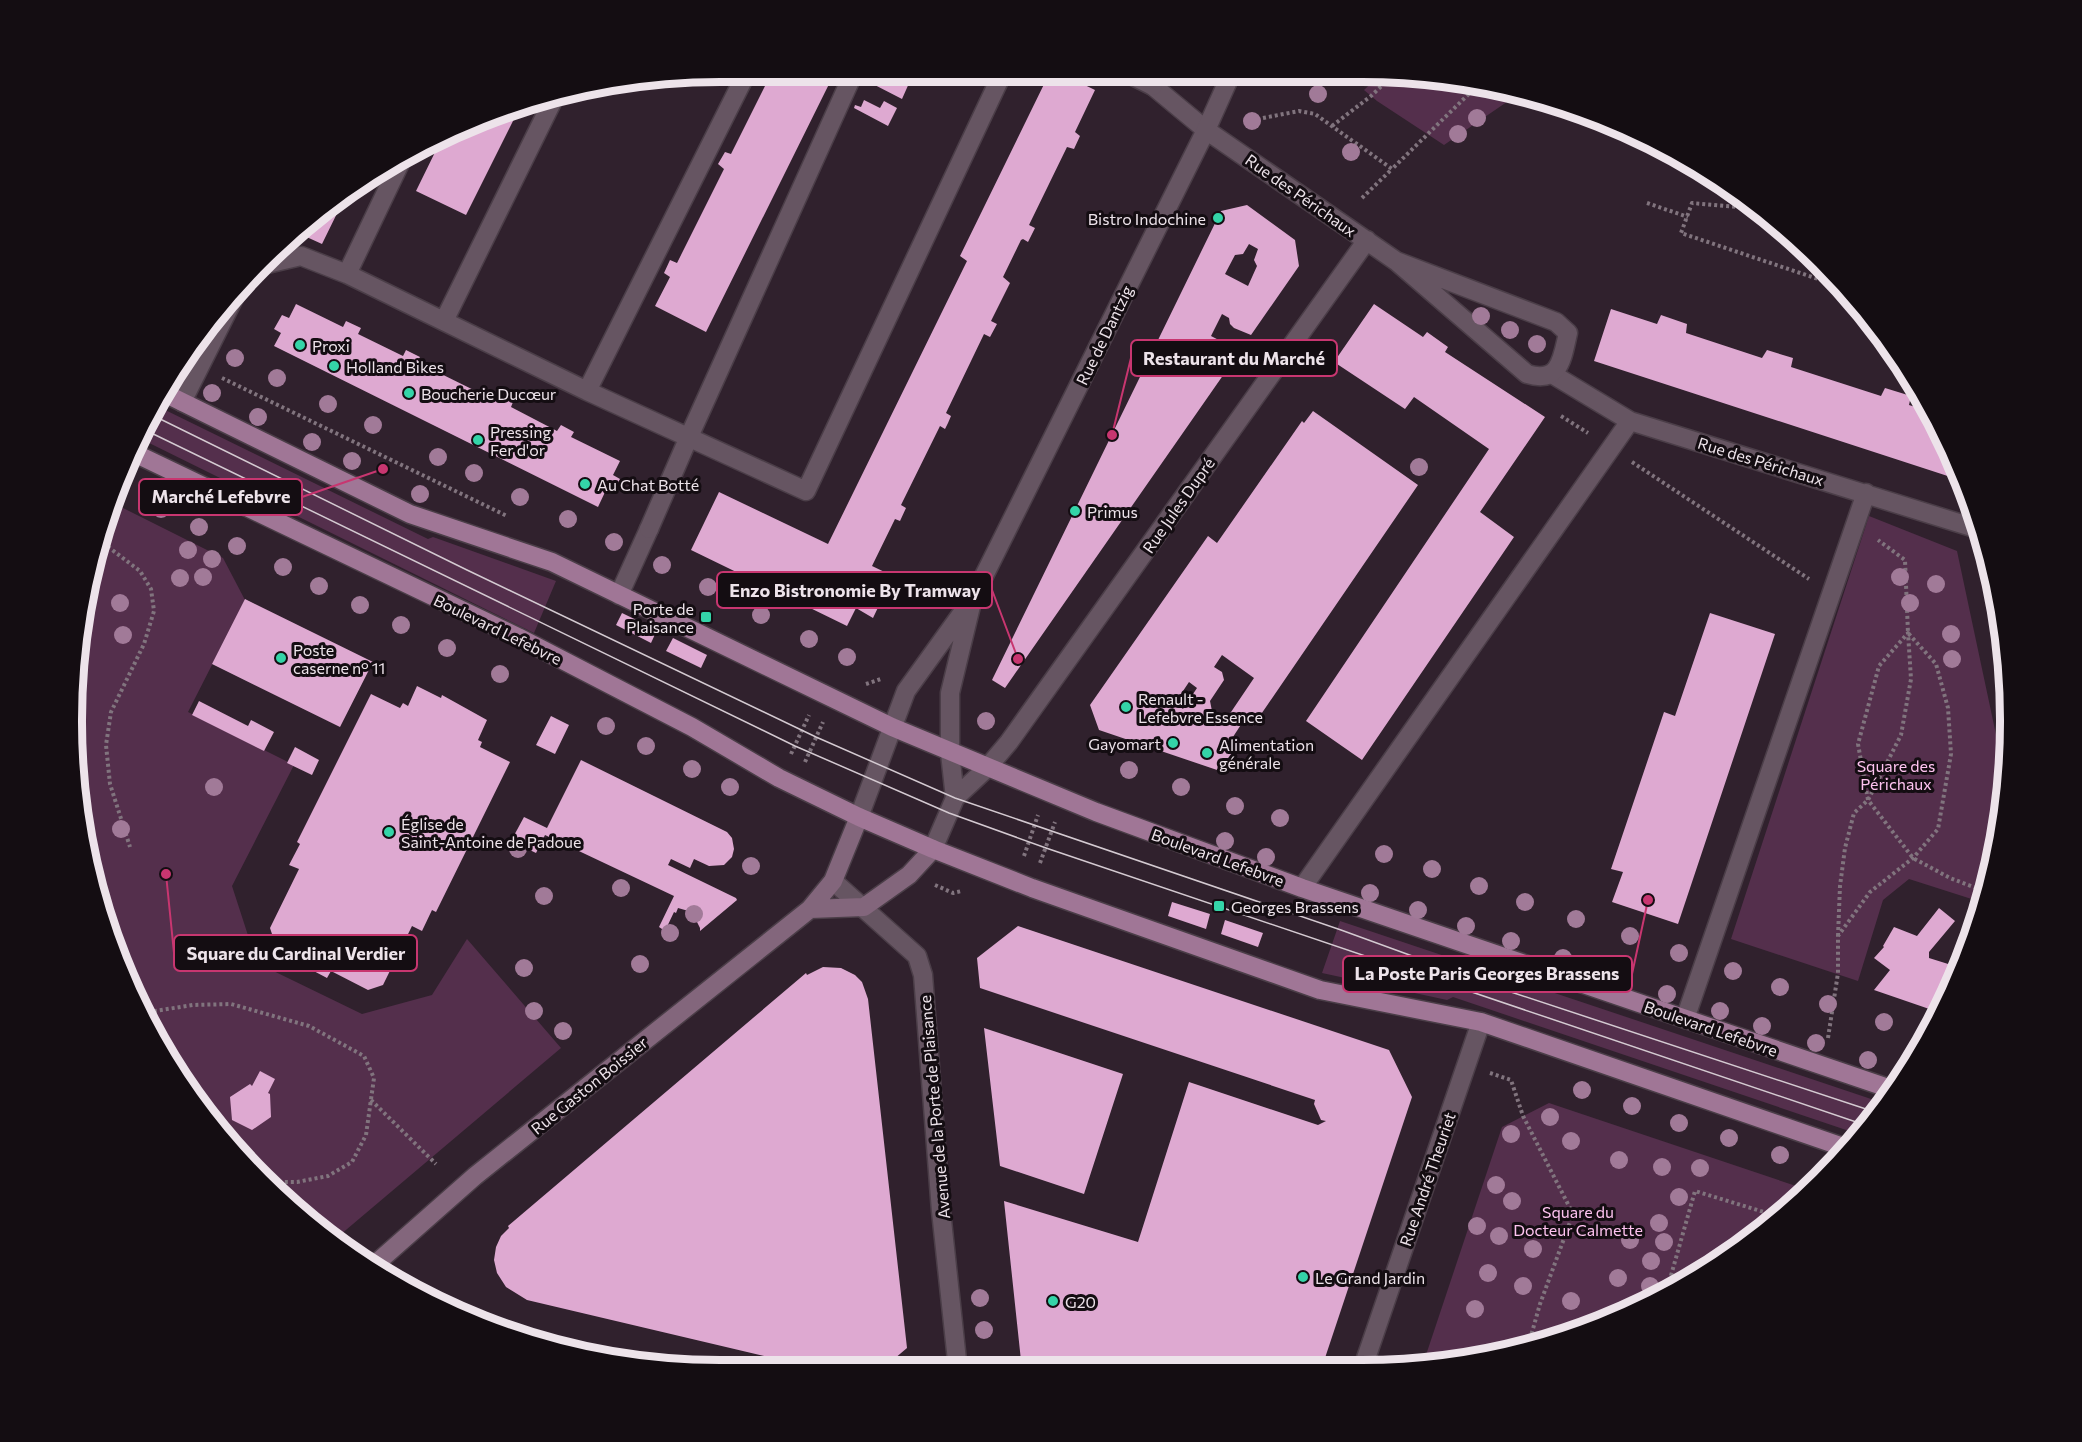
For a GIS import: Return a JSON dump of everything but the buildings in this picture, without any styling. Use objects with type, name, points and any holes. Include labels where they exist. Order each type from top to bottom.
[{"type":"main road","name":"Boulevard Lefebvre","points":[[171,397],[410,514],[552,562],[892,727],[1096,813],[1302,888],[1884,1087]]},
{"type":"main road","name":"Boulevard Lefebvre","points":[[140,456],[518,637],[692,727],[794,786],[933,849],[1015,882],[1320,990],[1480,1022],[1838,1145]]},
{"type":"main road","name":"Rue Gaston Boissier","points":[[380,1260],[476,1176],[810,909],[833,881],[859,817]]},
{"type":"main road","points":[[810,909],[864,907],[909,875],[933,849]]},
{"type":"street","points":[[587,391],[742,82]]},
{"type":"street","points":[[619,595],[849,82]]},
{"type":"street","points":[[279,261],[301,256],[346,274],[587,391],[806,491],[998,82]]},
{"type":"street","name":"Rue des Périchaux","points":[[1145,82],[1153,86],[1206,130],[1396,261],[1527,374],[1540,378],[1552,374],[1562,361],[1568,333],[1556,322],[1396,261]]},
{"type":"street","name":"Rue de Dantzig","points":[[892,727],[906,691],[973,598],[1206,130],[1228,82]]},
{"type":"street","points":[[444,321],[550,106]]},
{"type":"street","points":[[346,274],[396,172]]},
{"type":"street","name":"Rue Jules Dupré","points":[[987,768],[1020,727],[1367,240]]},
{"type":"street","points":[[182,402],[221,323]]},
{"type":"street","name":"Rue des Périchaux","points":[[1552,374],[1630,421],[1969,526]]},
{"type":"street","points":[[1302,888],[1630,421]]},
{"type":"street","points":[[1685,1019],[1866,493]]},
{"type":"street","name":"Rue de Dantzig","points":[[955,798],[950,753],[950,693],[973,598]]},
{"type":"street","points":[[859,817],[892,727]]},
{"type":"street","points":[[933,849],[955,798],[987,768]]},
{"type":"street","name":"Avenue de la Porte de Plaisance","points":[[833,881],[917,956],[923,975],[941,1210],[957,1360]]},
{"type":"street","name":"Rue André Theuriet","points":[[1365,1360],[1480,1022]]},
{"type":"path","points":[[1332,126],[1384,83]]},
{"type":"path","points":[[1362,198],[1470,92]]},
{"type":"path","points":[[1263,118],[1299,111],[1315,114],[1392,169]]},
{"type":"path","points":[[1647,203],[1688,217]]},
{"type":"path","points":[[1739,207],[1692,203],[1681,233],[1822,280]]},
{"type":"path","points":[[1561,416],[1831,593]]},
{"type":"path","points":[[1828,1038],[1839,973],[1840,886],[1845,848],[1854,813],[1868,800],[1901,735],[1911,680],[1905,560],[1856,524]]},
{"type":"path","points":[[107,546],[140,571],[151,589],[154,611],[144,644],[111,712],[106,745],[110,784],[130,847]]},
{"type":"path","points":[[1908,633],[1879,666],[1858,744],[1868,800],[1913,858],[1950,878],[1977,888]]},
{"type":"path","points":[[1838,936],[1870,892],[1913,858],[1938,830],[1951,754],[1948,708],[1936,664],[1908,633]]},
{"type":"path","points":[[794,786],[834,700]]},
{"type":"path","points":[[790,756],[814,706]]},
{"type":"path","points":[[1015,882],[1046,791]]},
{"type":"path","points":[[1040,865],[1059,813]]},
{"type":"path","points":[[153,1011],[193,1005],[231,1004],[309,1026],[364,1056],[374,1078],[366,1135],[352,1162],[328,1176],[297,1182],[280,1182]]},
{"type":"path","points":[[1489,1072],[1511,1080],[1523,1116],[1573,1214],[1540,1304],[1531,1337]]},
{"type":"path","points":[[371,1100],[436,1164]]},
{"type":"path","points":[[1670,1279],[1695,1191],[1768,1213]]},
{"type":"green space","points":[[1372,83],[1403,84],[1444,88],[1509,100],[1444,145],[1364,90]]},
{"type":"green space","points":[[164,409],[428,539],[433,537],[556,581],[534,633],[147,442]]},
{"type":"green space","points":[[120,506],[223,558],[245,600],[188,712],[294,765],[232,886],[257,963],[362,1014],[432,995],[467,939],[561,1048],[341,1234],[300,1201],[270,1172],[214,1110],[168,1040],[131,965],[104,886],[88,804],[82,721],[88,638],[104,556]]},
{"type":"green space","name":"Square des Périchaux","points":[[1869,516],[1957,551],[1999,748],[1994,804],[1974,900],[1909,879],[1883,900],[1858,981],[1731,939]]},
{"type":"green space","points":[[1340,921],[1875,1100],[1850,1131],[1453,997],[1447,1000],[1322,973]]},
{"type":"green space","name":"Square du Docteur Calmette","points":[[1549,1103],[1797,1186],[1750,1228],[1716,1252],[1643,1294],[1566,1326],[1526,1338],[1486,1347],[1426,1356],[1502,1127]]},
{"type":"tram line","points":[[159,418],[467,570],[816,737],[955,798],[1341,930],[1511,992],[1868,1110]]},
{"type":"tram line","points":[[151,433],[795,746],[949,813],[1046,848],[1857,1122]]},
{"type":"place","name":"Bistro Indochine","points":[[1218,218]]},
{"type":"place","name":"Proxi","points":[[300,345]]},
{"type":"place","name":"Holland Bikes","points":[[334,366]]},
{"type":"place","name":"Boucherie Ducœur","points":[[409,393]]},
{"type":"place","name":"Restaurant du Marché","points":[[1112,435]]},
{"type":"place","name":"Pressing Fer d'or","points":[[478,440]]},
{"type":"place","name":"Marché Lefebvre","points":[[383,469]]},
{"type":"place","name":"Au Chat Botté","points":[[585,484]]},
{"type":"place","name":"Primus","points":[[1075,511]]},
{"type":"place","name":"Porte de Plaisance","points":[[706,617]]},
{"type":"place","name":"Poste caserne n° 11","points":[[281,658]]},
{"type":"place","name":"Enzo Bistronomie By Tramway","points":[[1018,659]]},
{"type":"place","name":"Renault - Lefebvre Essence","points":[[1126,707]]},
{"type":"place","name":"Gayomart","points":[[1173,743]]},
{"type":"place","name":"Alimentation générale","points":[[1207,753]]},
{"type":"place","name":"Église de Saint-Antoine de Padoue","points":[[389,832]]},
{"type":"place","name":"Square du Cardinal Verdier","points":[[166,874]]},
{"type":"place","name":"La Poste Paris Georges Brassens","points":[[1648,900]]},
{"type":"place","name":"Georges Brassens","points":[[1219,906]]},
{"type":"place","name":"Le Grand Jardin","points":[[1303,1277]]},
{"type":"place","name":"G20","points":[[1053,1301]]}]
